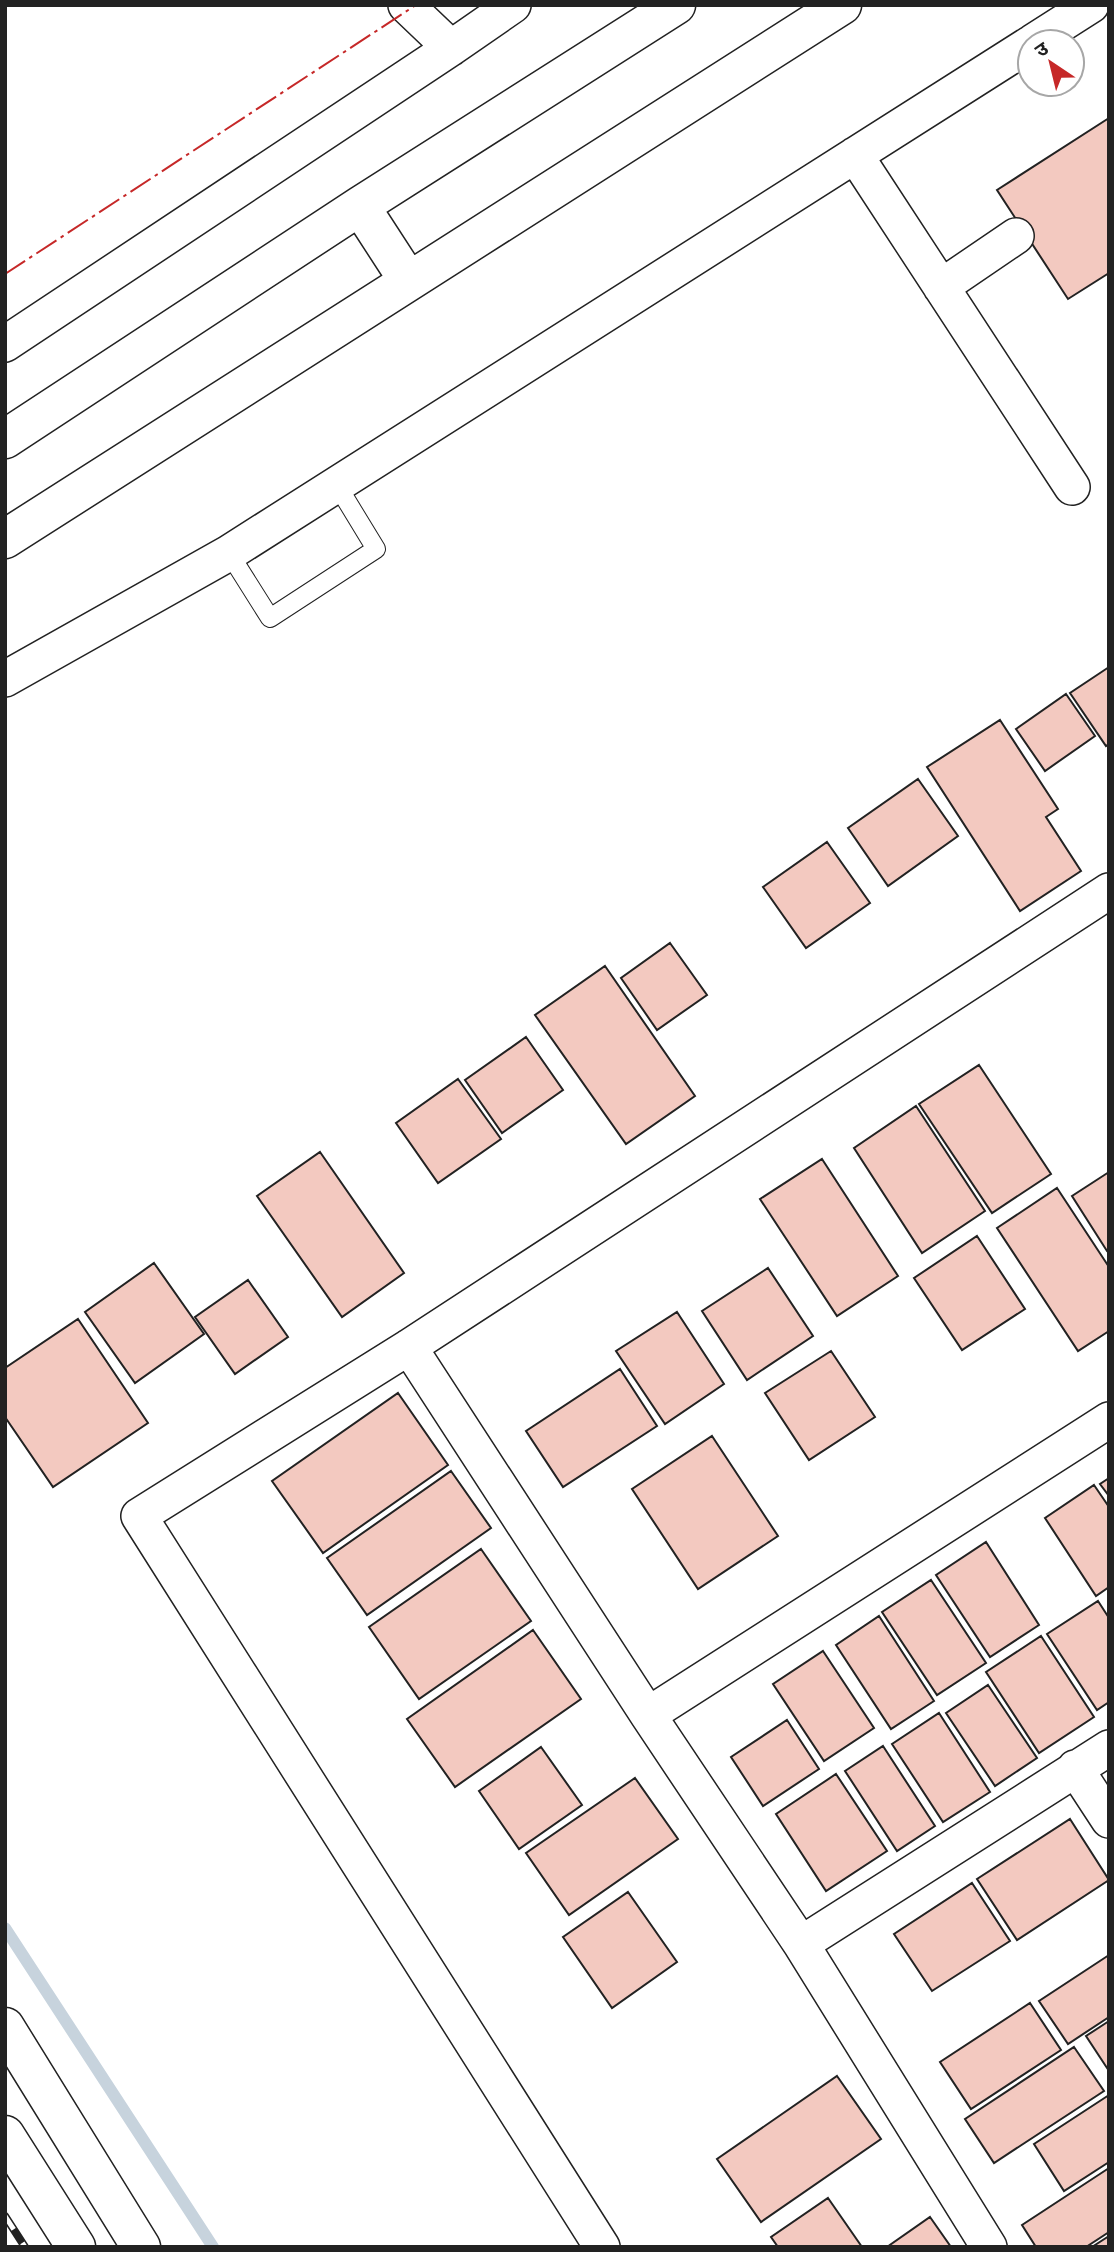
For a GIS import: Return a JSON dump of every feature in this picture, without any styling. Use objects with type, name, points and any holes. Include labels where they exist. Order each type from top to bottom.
[{"type":"street","points":[[406,5],[452,48]]},
{"type":"street","points":[[5,344],[513,5]]},
{"type":"street","points":[[5,439],[360,206],[676,5]]},
{"type":"street","points":[[5,539],[842,5]]},
{"type":"street","points":[[1055,28],[1091,5]]},
{"type":"street","points":[[5,679],[229,553],[1016,53]]},
{"type":"street","points":[[855,155],[1072,487]]},
{"type":"street","points":[[360,206],[408,280]]},
{"type":"street","points":[[942,287],[1016,236]]},
{"type":"street","points":[[602,2247],[139,1517],[409,1347],[1109,891]]},
{"type":"street","points":[[409,1347],[648,1715],[801,1944],[989,2247]]},
{"type":"street","points":[[648,1715],[1109,1420]]},
{"type":"street","points":[[801,1944],[1109,1748]]},
{"type":"street","points":[[1075,1768],[1109,1820]]},
{"type":"street","points":[[5,2027],[141,2247]]},
{"type":"street","points":[[5,2136],[76,2247]]},
{"type":"lane","points":[[229,553],[270,618],[376,549],[337,485]]},
{"type":"building","points":[[1109,118],[1109,273],[1068,299],[997,190]]},
{"type":"building","points":[[1109,667],[1109,744],[1106,746],[1070,693]]},
{"type":"building","points":[[1066,694],[1095,736],[1045,771],[1016,729]]},
{"type":"building","points":[[1000,720],[1058,809],[1046,817],[1081,871],[1020,911],[927,767]]},
{"type":"building","points":[[918,779],[958,836],[888,886],[848,828]]},
{"type":"building","points":[[827,842],[870,903],[806,948],[763,887]]},
{"type":"building","points":[[670,943],[707,995],[657,1030],[621,978]]},
{"type":"building","points":[[605,966],[695,1096],[626,1144],[535,1015]]},
{"type":"building","points":[[526,1037],[563,1090],[502,1133],[465,1080]]},
{"type":"building","points":[[979,1065],[1051,1174],[992,1213],[919,1104]]},
{"type":"building","points":[[458,1079],[501,1139],[438,1183],[396,1123]]},
{"type":"building","points":[[916,1106],[985,1211],[922,1253],[854,1148]]},
{"type":"building","points":[[320,1152],[404,1273],[342,1317],[257,1196]]},
{"type":"building","points":[[822,1159],[898,1276],[837,1316],[760,1199]]},
{"type":"building","points":[[1109,1172],[1109,1250],[1107,1251],[1072,1196]]},
{"type":"building","points":[[1057,1188],[1109,1267],[1109,1331],[1078,1351],[997,1228]]},
{"type":"building","points":[[977,1236],[1025,1309],[962,1350],[914,1278]]},
{"type":"building","points":[[154,1263],[204,1334],[135,1383],[85,1312]]},
{"type":"building","points":[[768,1268],[813,1336],[747,1380],[702,1311]]},
{"type":"building","points":[[248,1280],[288,1337],[235,1374],[195,1317]]},
{"type":"building","points":[[677,1312],[724,1384],[665,1424],[616,1351]]},
{"type":"building","points":[[78,1319],[148,1423],[53,1487],[5,1417],[5,1368]]},
{"type":"building","points":[[831,1351],[875,1417],[809,1460],[765,1393]]},
{"type":"building","points":[[620,1369],[657,1426],[563,1487],[526,1431]]},
{"type":"building","points":[[398,1393],[448,1465],[323,1553],[272,1481]]},
{"type":"building","points":[[712,1436],[778,1536],[698,1589],[632,1489]]},
{"type":"building","points":[[451,1471],[491,1528],[367,1615],[327,1558]]},
{"type":"building","points":[[1109,1478],[1109,1496],[1100,1484]]},
{"type":"building","points":[[1094,1485],[1109,1507],[1109,1587],[1096,1596],[1045,1518]]},
{"type":"building","points":[[986,1542],[1039,1625],[990,1657],[936,1575]]},
{"type":"building","points":[[481,1549],[531,1621],[419,1699],[369,1627]]},
{"type":"building","points":[[931,1580],[986,1663],[937,1695],[882,1612]]},
{"type":"building","points":[[1098,1601],[1109,1618],[1109,1702],[1097,1710],[1047,1634]]},
{"type":"building","points":[[879,1616],[934,1701],[891,1729],[836,1645]]},
{"type":"building","points":[[533,1630],[581,1699],[455,1787],[407,1719]]},
{"type":"building","points":[[1041,1636],[1094,1717],[1039,1753],[986,1672]]},
{"type":"building","points":[[823,1651],[874,1728],[824,1761],[773,1684]]},
{"type":"building","points":[[988,1685],[1037,1758],[995,1786],[946,1713]]},
{"type":"building","points":[[939,1713],[990,1792],[943,1822],[892,1744]]},
{"type":"building","points":[[787,1720],[819,1769],[763,1806],[731,1757]]},
{"type":"building","points":[[883,1746],[935,1826],[897,1851],[845,1771]]},
{"type":"building","points":[[541,1747],[582,1805],[519,1849],[479,1791]]},
{"type":"building","points":[[836,1774],[887,1851],[826,1891],[776,1814]]},
{"type":"building","points":[[635,1778],[678,1839],[569,1915],[526,1853]]},
{"type":"building","points":[[1070,1819],[1109,1880],[1017,1940],[977,1879]]},
{"type":"building","points":[[972,1883],[1010,1941],[932,1991],[894,1934]]},
{"type":"building","points":[[628,1892],[677,1962],[612,2008],[563,1937]]},
{"type":"building","points":[[1109,1955],[1109,2017],[1068,2044],[1039,2001]]},
{"type":"building","points":[[1030,2003],[1061,2050],[971,2109],[940,2062]]},
{"type":"building","points":[[1109,2021],[1109,2071],[1086,2036]]},
{"type":"building","points":[[1074,2047],[1104,2091],[994,2163],[965,2119]]},
{"type":"building","points":[[837,2076],[881,2139],[761,2222],[717,2159]]},
{"type":"building","points":[[1109,2095],[1109,2162],[1064,2191],[1034,2144]]},
{"type":"building","points":[[1109,2168],[1109,2232],[1086,2247],[1036,2247],[1022,2225]]},
{"type":"building","points":[[828,2198],[862,2247],[778,2247],[771,2237]]},
{"type":"building","points":[[930,2217],[951,2247],[887,2247]]},
{"type":"building","points":[[1109,2236],[1109,2247],[1092,2247]]},
{"type":"waterway","points":[[5,1928],[213,2247]]},
{"type":"railway","points":[[5,2216],[25,2247]]},
{"type":"power","points":[[5,274],[416,5]]}]
